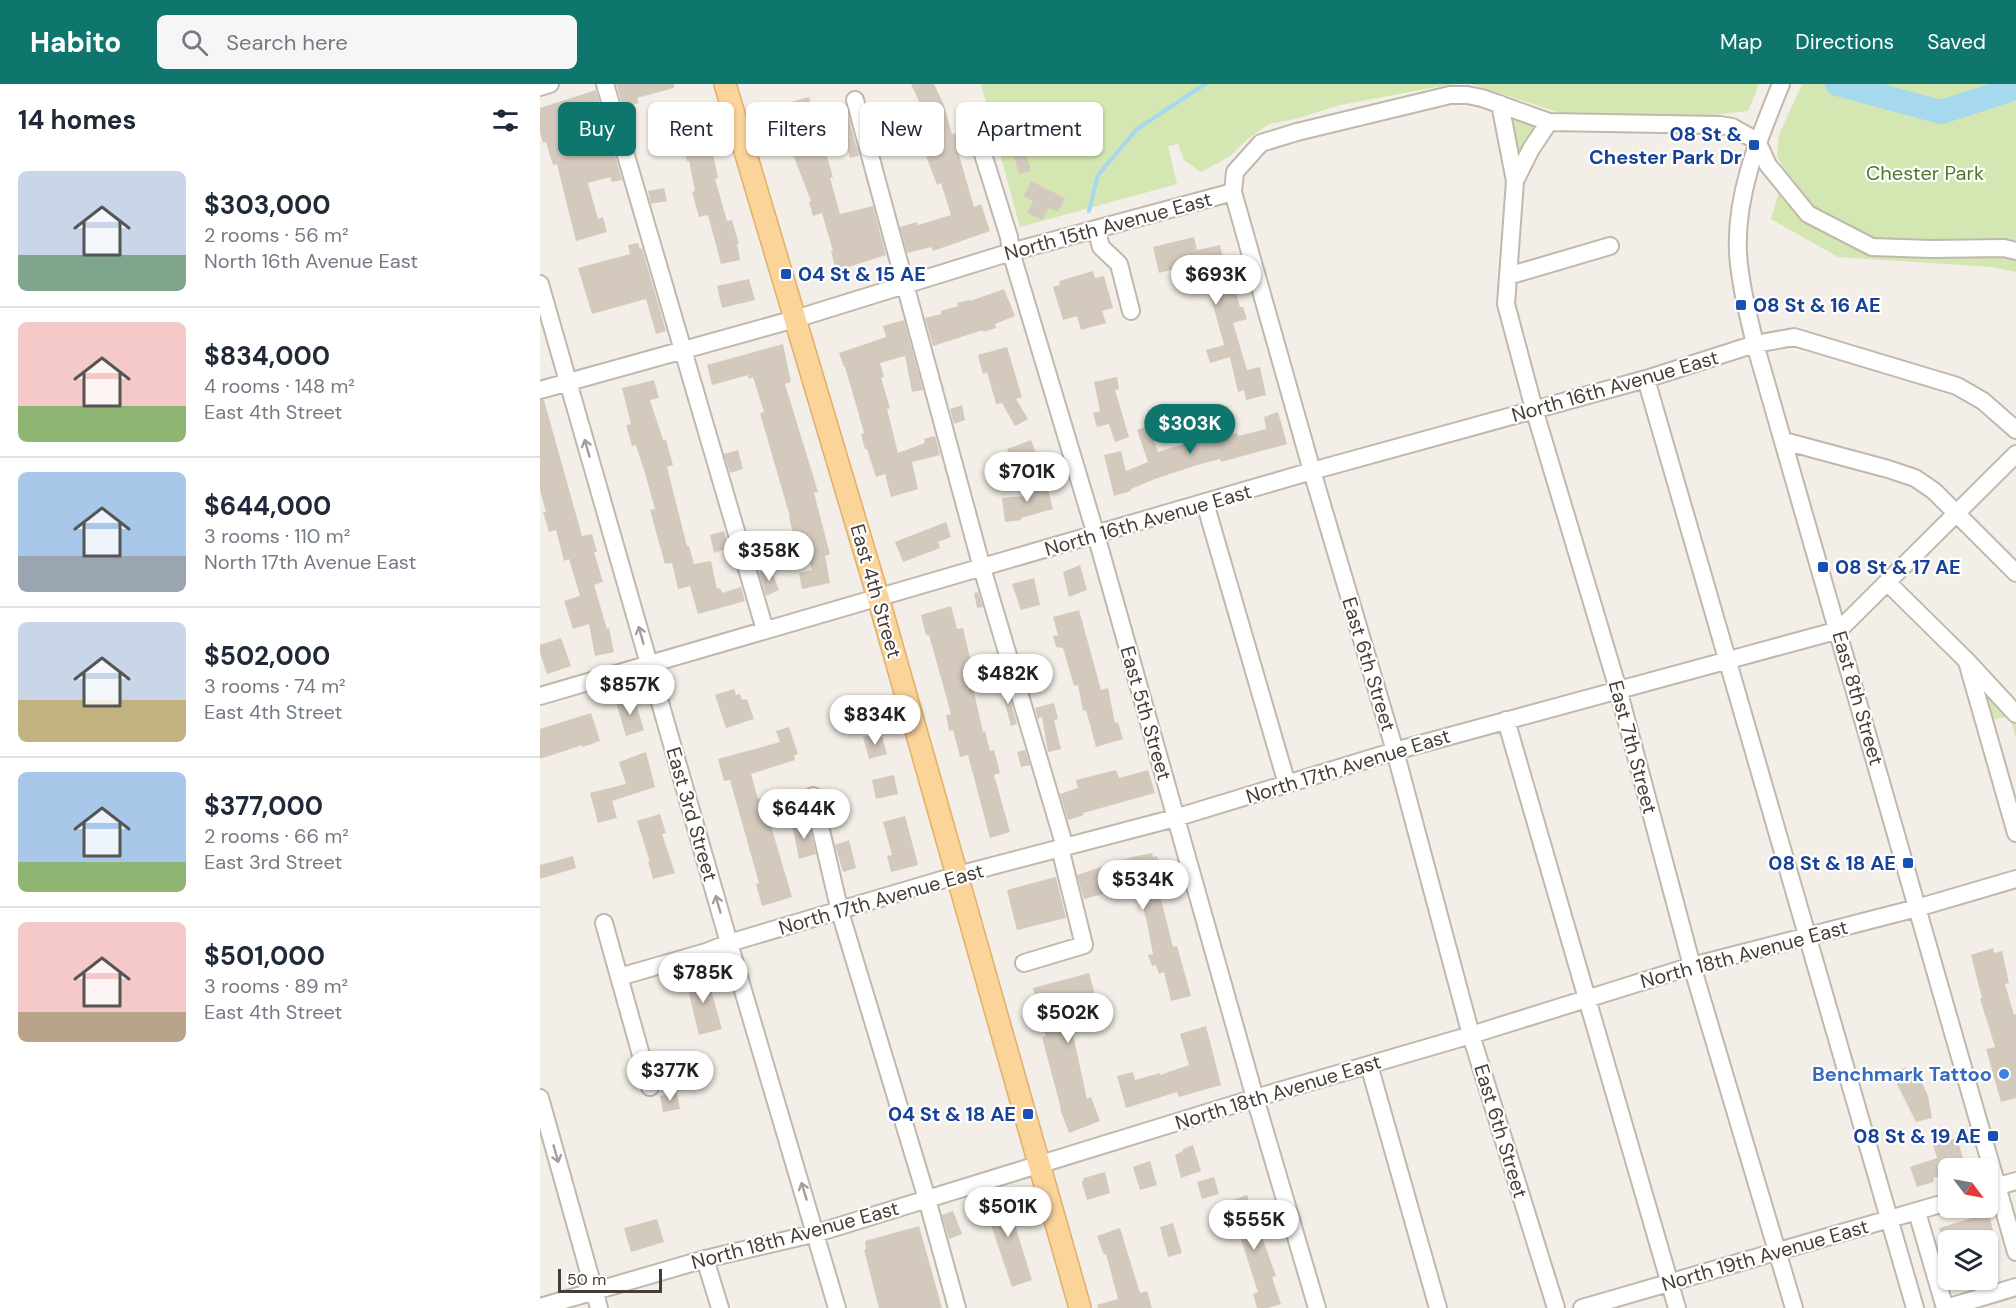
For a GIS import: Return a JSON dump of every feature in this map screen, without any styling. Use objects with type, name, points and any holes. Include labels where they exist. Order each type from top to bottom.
[{"type":"main road","name":"East 4th Street","points":[[724,84],[878,597],[1080,1308]]},
{"type":"street","points":[[540,87],[550,84]]},
{"type":"street","points":[[605,84],[765,630]]},
{"type":"street","name":"East 8th Street","points":[[1781,84],[1760,133],[1743,193],[1738,251],[1744,298],[1755,344],[1917,908],[1984,1158]]},
{"type":"street","name":"North 15th Avenue East","points":[[540,390],[795,319],[1011,252],[1233,192],[1235,172],[1261,143],[1297,132],[1450,96],[1467,95],[1549,122],[1720,125],[1760,133]]},
{"type":"street","points":[[855,100],[982,568],[1062,848],[1084,945],[1024,963]]},
{"type":"street","name":"East 7th Street","points":[[1500,104],[1515,181],[1506,304],[1534,409],[1618,689],[1692,966],[1794,1308]]},
{"type":"street","name":"East 7th Street","points":[[1515,181],[1531,149],[1549,122]]},
{"type":"street","points":[[1760,133],[1768,165],[1808,214],[1872,247],[2004,248],[2016,251]]},
{"type":"street","name":"East 5th Street","points":[[984,156],[1096,536],[1255,1098],[1317,1308]]},
{"type":"street","name":"East 6th Street","points":[[1233,192],[1395,751],[1471,1035],[1556,1308]]},
{"type":"street","points":[[1096,229],[1101,247],[1119,264],[1131,311]]},
{"type":"street","points":[[1508,276],[1610,246]]},
{"type":"street","name":"East 3rd Street","points":[[540,284],[729,943],[817,1233],[837,1308]]},
{"type":"street","name":"North 16th Avenue East","points":[[542,690],[649,664],[1096,536],[1312,471],[1646,379],[1755,344],[1794,337],[1957,386],[1983,401],[2016,430]]},
{"type":"street","points":[[1646,379],[1915,1308]]},
{"type":"street","points":[[1784,441],[1915,478],[1934,491],[2016,573]]},
{"type":"street","name":"North 17th Avenue East","points":[[619,977],[958,875],[1175,818],[1395,751],[1839,630],[2016,454]]},
{"type":"street","points":[[1205,503],[1287,784]]},
{"type":"street","points":[[1887,582],[1967,661],[2016,714]]},
{"type":"street","points":[[1967,661],[2016,833]]},
{"type":"street","points":[[1506,720],[1677,1308]]},
{"type":"street","points":[[813,796],[840,912],[927,1199],[957,1308]]},
{"type":"street","name":"North 18th Avenue East","points":[[540,1307],[705,1259],[817,1233],[1692,966],[1917,908],[2016,879]]},
{"type":"street","points":[[604,923],[650,1087]]},
{"type":"street","points":[[1369,1065],[1437,1308]]},
{"type":"street","points":[[540,1098],[599,1308]]},
{"type":"street","points":[[1998,1186],[2016,1181]]},
{"type":"street","name":"East 8th Street","points":[[1998,1204],[2016,1252]]},
{"type":"street","name":"North 19th Avenue East","points":[[1582,1308],[1938,1205]]},
{"type":"street","points":[[1917,1212],[1945,1308],[2016,1287]]},
{"type":"street","points":[[705,1259],[720,1308]]},
{"type":"green space","points":[[981,84],[1453,84],[1340,105],[1295,119],[1269,124],[1249,138],[1229,157],[1201,172],[1184,160],[1178,144],[1168,146],[1177,184],[1020,227],[1001,156],[1103,156],[1103,102],[986,102]]},
{"type":"green space","points":[[1471,84],[1759,84],[1748,111],[1682,118],[1564,114]]},
{"type":"green space","name":"Chester Park","points":[[1802,84],[2016,84],[2016,272],[1991,267],[1838,257],[1771,219],[1785,171],[1777,156],[1779,135]]},
{"type":"green space","points":[[1510,117],[1532,125],[1534,129],[1524,147],[1520,149],[1515,147]]},
{"type":"green space","points":[[1983,688],[2016,722],[2016,738],[2011,721],[2007,717],[1990,720]]},
{"type":"building","points":[[616,84],[674,84],[674,88],[637,98],[639,103],[621,102]]},
{"type":"building","points":[[911,84],[934,84],[943,102],[919,102]]},
{"type":"building","points":[[596,90],[599,102],[559,102]]},
{"type":"building","points":[[809,97],[810,102],[791,102]]},
{"type":"building","points":[[558,102],[558,156],[615,156],[622,180],[612,182],[610,177],[588,183],[598,219],[603,217],[607,232],[576,241],[557,164],[553,165],[546,142],[543,143],[540,133],[540,108]]},
{"type":"building","points":[[944,105],[952,134],[955,133],[956,136],[956,156],[959,156],[974,207],[981,204],[990,231],[933,251],[932,247],[907,253],[900,227],[917,222],[918,225],[951,215],[941,183],[937,185],[926,156],[944,156]]},
{"type":"building","points":[[848,115],[859,156],[850,158],[848,151]]},
{"type":"building","points":[[686,156],[713,156],[718,178],[715,179],[727,221],[732,220],[739,244],[737,244],[740,260],[721,264],[708,215],[699,217],[692,192],[695,191],[689,161]]},
{"type":"building","points":[[827,156],[840,214],[873,206],[886,255],[836,271],[822,213],[813,216],[809,202],[811,201],[794,157]]},
{"type":"building","points":[[1014,156],[1027,156],[1031,171],[1019,174]]},
{"type":"building","points":[[1031,181],[1065,198],[1058,212],[1049,208],[1042,220],[1027,213],[1033,201],[1024,196]]},
{"type":"building","points":[[664,188],[667,201],[651,204],[648,191]]},
{"type":"building","points":[[1194,237],[1197,250],[1220,245],[1227,276],[1231,275],[1240,307],[1243,307],[1247,319],[1233,323],[1247,370],[1260,367],[1266,395],[1246,400],[1244,390],[1238,392],[1230,357],[1210,363],[1206,350],[1224,345],[1201,262],[1159,273],[1153,247]]},
{"type":"building","points":[[638,243],[640,249],[642,248],[666,331],[656,334],[646,299],[592,314],[578,268],[630,254],[628,245]]},
{"type":"building","points":[[1093,271],[1095,278],[1104,276],[1113,308],[1102,311],[1106,323],[1081,330],[1077,316],[1063,320],[1053,287],[1060,285],[1059,281]]},
{"type":"building","points":[[749,279],[755,300],[722,308],[717,286]]},
{"type":"building","points":[[1004,289],[1015,316],[995,324],[996,328],[933,346],[925,318],[941,314],[941,311],[958,306],[957,303]]},
{"type":"building","points":[[904,320],[923,390],[912,392],[905,356],[880,363],[884,377],[881,378],[890,408],[887,409],[898,453],[925,443],[924,439],[935,436],[940,455],[912,462],[918,489],[891,497],[885,474],[876,477],[867,449],[865,449],[861,434],[864,433],[839,353],[886,337],[883,326]]},
{"type":"building","points":[[783,344],[791,382],[785,384],[818,492],[814,493],[830,554],[825,556],[830,583],[802,589],[799,573],[812,570],[801,532],[793,534],[760,413],[764,412],[753,377],[749,379],[748,375],[712,385],[707,365]]},
{"type":"building","points":[[1007,347],[1022,397],[1016,399],[1028,419],[1015,426],[1002,403],[996,404],[987,372],[983,374],[978,355]]},
{"type":"building","points":[[1117,377],[1119,389],[1115,390],[1129,437],[1115,442],[1109,424],[1097,427],[1093,413],[1100,411],[1094,382]]},
{"type":"building","points":[[654,380],[659,398],[650,400],[673,465],[667,467],[687,546],[689,546],[694,564],[711,561],[717,589],[720,588],[722,593],[741,587],[745,601],[698,614],[690,586],[678,589],[672,563],[665,564],[650,510],[655,509],[645,473],[636,445],[632,446],[626,425],[631,424],[622,388]]},
{"type":"building","points":[[540,400],[544,400],[582,536],[592,534],[597,552],[594,552],[603,582],[594,585],[607,629],[609,628],[614,652],[595,656],[589,624],[573,629],[564,601],[580,596],[569,559],[564,561],[556,530],[549,532],[543,512],[546,512],[540,490]]},
{"type":"building","points":[[962,405],[965,420],[954,424],[950,409]]},
{"type":"building","points":[[1278,412],[1287,444],[1221,462],[1220,459],[1197,465],[1114,496],[1104,455],[1121,451],[1126,471],[1148,462],[1137,430],[1149,426],[1158,452],[1187,443],[1187,445],[1237,433],[1238,436],[1266,429],[1264,417]]},
{"type":"building","points":[[1031,440],[1038,458],[1014,467],[1007,449]]},
{"type":"building","points":[[738,450],[743,469],[730,473],[724,454]]},
{"type":"building","points":[[1039,482],[1041,491],[1048,490],[1053,509],[1021,518],[1021,520],[1005,522],[1002,498],[1025,496],[1022,487]]},
{"type":"building","points":[[946,522],[951,537],[938,542],[940,548],[903,562],[895,542]]},
{"type":"building","points":[[724,531],[729,548],[714,553],[710,535]]},
{"type":"building","points":[[1080,565],[1087,590],[1069,597],[1063,572]]},
{"type":"building","points":[[771,569],[779,590],[766,596],[759,573]]},
{"type":"building","points":[[1034,578],[1040,605],[1021,610],[1012,584]]},
{"type":"building","points":[[978,592],[983,607],[977,608],[974,593]]},
{"type":"building","points":[[951,606],[957,629],[963,628],[977,687],[973,688],[983,732],[985,731],[990,751],[994,750],[1000,773],[994,775],[1010,832],[990,838],[968,755],[960,757],[953,730],[949,731],[946,715],[951,714],[929,635],[926,635],[921,615]]},
{"type":"building","points":[[1079,610],[1101,690],[1108,688],[1115,723],[1118,722],[1123,739],[1096,747],[1086,710],[1083,711],[1078,685],[1074,686],[1063,648],[1056,647],[1053,636],[1058,635],[1053,617]]},
{"type":"building","points":[[561,638],[571,666],[547,674],[540,653],[540,645]]},
{"type":"building","points":[[1005,682],[1017,724],[1011,726],[1000,684]]},
{"type":"building","points":[[734,689],[736,695],[740,694],[742,700],[747,699],[754,719],[726,728],[715,695]]},
{"type":"building","points":[[634,697],[644,730],[626,736],[616,702]]},
{"type":"building","points":[[1054,703],[1058,719],[1054,720],[1061,749],[1048,752],[1042,717],[1038,719],[1035,708]]},
{"type":"building","points":[[591,713],[600,741],[540,759],[540,729]]},
{"type":"building","points":[[789,727],[798,754],[794,755],[795,760],[751,774],[758,799],[761,798],[766,817],[768,816],[792,897],[762,906],[756,884],[759,883],[730,780],[724,781],[718,759],[780,742],[776,731]]},
{"type":"building","points":[[881,733],[887,754],[869,759],[863,737]]},
{"type":"building","points":[[1025,750],[1030,765],[1021,767],[1017,752]]},
{"type":"building","points":[[646,752],[655,787],[612,801],[617,818],[598,823],[590,793],[626,784],[619,762]]},
{"type":"building","points":[[1116,770],[1119,778],[1148,770],[1155,793],[1083,813],[1084,815],[1068,820],[1060,794],[1078,788],[1076,780]]},
{"type":"building","points":[[894,775],[898,794],[876,799],[872,780]]},
{"type":"building","points":[[840,809],[844,820],[831,825],[828,814]]},
{"type":"building","points":[[660,814],[666,833],[662,834],[675,873],[653,879],[637,821]]},
{"type":"building","points":[[905,816],[918,865],[891,872],[887,856],[892,855],[883,822]]},
{"type":"building","points":[[808,821],[816,854],[799,859],[792,824]]},
{"type":"building","points":[[849,840],[856,868],[843,872],[835,845]]},
{"type":"building","points":[[1152,853],[1153,857],[1157,856],[1164,881],[1161,882],[1163,890],[1159,891],[1173,947],[1177,946],[1191,996],[1171,1001],[1164,972],[1159,974],[1156,965],[1152,966],[1148,955],[1153,954],[1137,887],[1112,895],[1111,892],[1084,899],[1077,875]]},
{"type":"building","points":[[573,856],[576,868],[540,879],[540,865]]},
{"type":"building","points":[[1056,877],[1066,918],[1017,930],[1007,890]]},
{"type":"building","points":[[1993,948],[1994,953],[2002,951],[2009,983],[2005,984],[2014,1015],[2016,1014],[2016,1098],[2001,1102],[1986,1049],[1995,1047],[1980,999],[1982,998],[1971,955]]},
{"type":"building","points":[[706,972],[722,1029],[699,1035],[685,977]]},
{"type":"building","points":[[1089,973],[1100,1013],[1070,1021],[1087,1099],[1091,1097],[1100,1121],[1069,1133],[1060,1109],[1042,1037],[1046,1036],[1033,988]]},
{"type":"building","points":[[1206,1026],[1221,1085],[1179,1097],[1177,1092],[1126,1108],[1117,1076],[1133,1072],[1135,1080],[1160,1073],[1160,1075],[1189,1065],[1180,1034]]},
{"type":"building","points":[[678,1063],[682,1077],[668,1081],[664,1067]]},
{"type":"building","points":[[1906,1067],[1909,1074],[1916,1070],[1928,1096],[1932,1118],[1916,1122],[1892,1074]]},
{"type":"building","points":[[677,1093],[680,1109],[663,1112],[660,1096]]},
{"type":"building","points":[[1957,1138],[1963,1158],[1938,1158],[1938,1177],[1933,1178],[1934,1182],[1917,1187],[1910,1167],[1937,1158],[1933,1145]]},
{"type":"building","points":[[1193,1145],[1201,1171],[1181,1178],[1175,1155]]},
{"type":"building","points":[[1150,1161],[1157,1185],[1140,1190],[1133,1167]]},
{"type":"building","points":[[1105,1172],[1110,1193],[1087,1200],[1082,1183],[1084,1178]]},
{"type":"building","points":[[1214,1177],[1219,1194],[1202,1199],[1197,1182]]},
{"type":"building","points":[[1012,1193],[1017,1211],[1011,1212],[1032,1280],[1012,1287],[989,1219],[984,1221],[981,1209],[987,1208],[985,1201]]},
{"type":"building","points":[[1247,1195],[1276,1276],[1272,1277],[1281,1304],[1268,1308],[1257,1308],[1253,1294],[1258,1292],[1236,1225],[1230,1228],[1222,1204]]},
{"type":"building","points":[[953,1211],[962,1234],[949,1239],[942,1215]]},
{"type":"building","points":[[1972,1218],[1990,1218],[1993,1230],[1940,1230],[1939,1228]]},
{"type":"building","points":[[657,1219],[664,1242],[631,1252],[624,1228]]},
{"type":"building","points":[[1173,1223],[1182,1253],[1168,1257],[1160,1227]]},
{"type":"building","points":[[919,1226],[942,1308],[879,1308],[864,1250],[866,1249],[865,1241]]},
{"type":"building","points":[[1120,1228],[1140,1293],[1147,1291],[1152,1308],[1098,1308],[1097,1305],[1118,1299],[1106,1254],[1104,1255],[1097,1236]]},
{"type":"waterway","points":[[1089,211],[1098,175],[1137,129],[1205,84]]},
{"type":"waterway","points":[[1837,84],[1941,112],[2016,88]]},
{"type":"place","name":"08 St & Chester Park Dr","points":[[1754,145]]},
{"type":"place","name":"04 St & 15 AE","points":[[786,274]]},
{"type":"place","name":"08 St & 16 AE","points":[[1741,305]]},
{"type":"place","name":"08 St & 17 AE","points":[[1823,567]]},
{"type":"place","name":"08 St & 18 AE","points":[[1908,863]]},
{"type":"place","name":"Benchmark Tattoo","points":[[2004,1074]]},
{"type":"place","name":"04 St & 18 AE","points":[[1028,1114]]},
{"type":"place","name":"08 St & 19 AE","points":[[1993,1136]]}]
